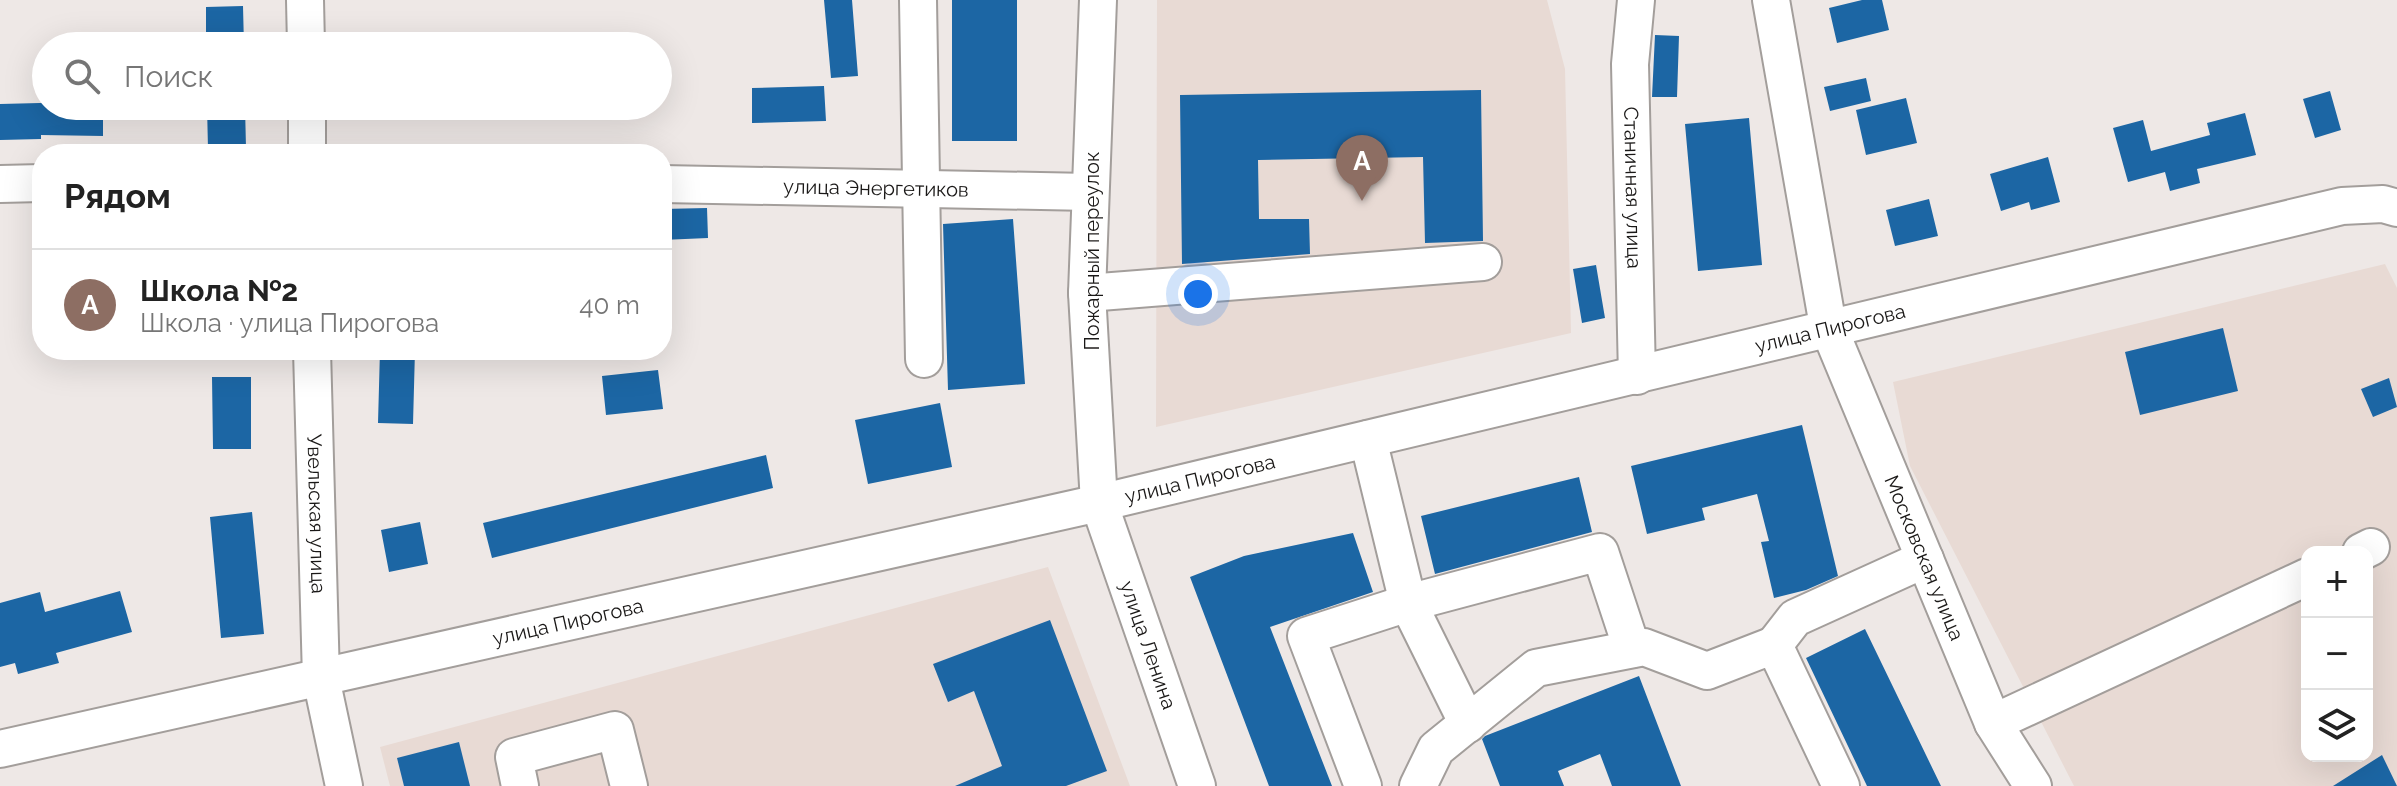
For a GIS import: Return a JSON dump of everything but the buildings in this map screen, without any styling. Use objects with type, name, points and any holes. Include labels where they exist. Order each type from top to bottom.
[{"type":"street","points":[[305,0],[306,32]]},
{"type":"street","points":[[918,0],[924,359]]},
{"type":"street","name":"Пожарный переулок","points":[[1098,0],[1087,293],[1099,503]]},
{"type":"street","name":"Станичная улица","points":[[1636,0],[1630,64],[1637,376]]},
{"type":"street","points":[[1771,0],[1828,326]]},
{"type":"street","points":[[307,120],[307,144]]},
{"type":"street","points":[[0,184],[32,183]]},
{"type":"street","name":"улица Энергетиков","points":[[672,184],[1090,192]]},
{"type":"street","name":"улица Пирогова","points":[[0,749],[1099,503],[1637,376],[1828,326],[2342,206],[2383,204],[2397,208]]},
{"type":"street","points":[[1087,293],[1483,262]]},
{"type":"street","name":"Московская улица","points":[[1828,326],[1993,723],[2033,786]]},
{"type":"street","name":"Увельская улица","points":[[312,360],[321,678]]},
{"type":"street","points":[[1368,439],[1408,603],[1468,724]]},
{"type":"street","name":"улица Ленина","points":[[1099,503],[1197,786]]},
{"type":"street","points":[[1363,786],[1306,636],[1408,603],[1600,552],[1632,649]]},
{"type":"street","points":[[1418,786],[1436,749],[1536,668],[1644,647],[1707,671],[1774,645],[1795,618],[1925,559]]},
{"type":"street","points":[[1993,723],[2301,580]]},
{"type":"street","points":[[1774,645],[1841,786]]},
{"type":"street","points":[[321,678],[344,786]]},
{"type":"street","points":[[520,786],[514,757],[615,730],[629,786]]},
{"type":"shaded area","points":[[1157,0],[1547,0],[1565,69],[1571,333],[1156,427]]},
{"type":"shaded area","points":[[2385,264],[2397,288],[2397,786],[2074,786],[1910,466],[1893,382]]},
{"type":"shaded area","points":[[1048,567],[1130,786],[390,786],[380,747]]},
{"type":"place","name":"Школа №2","points":[[1362,201]]}]
